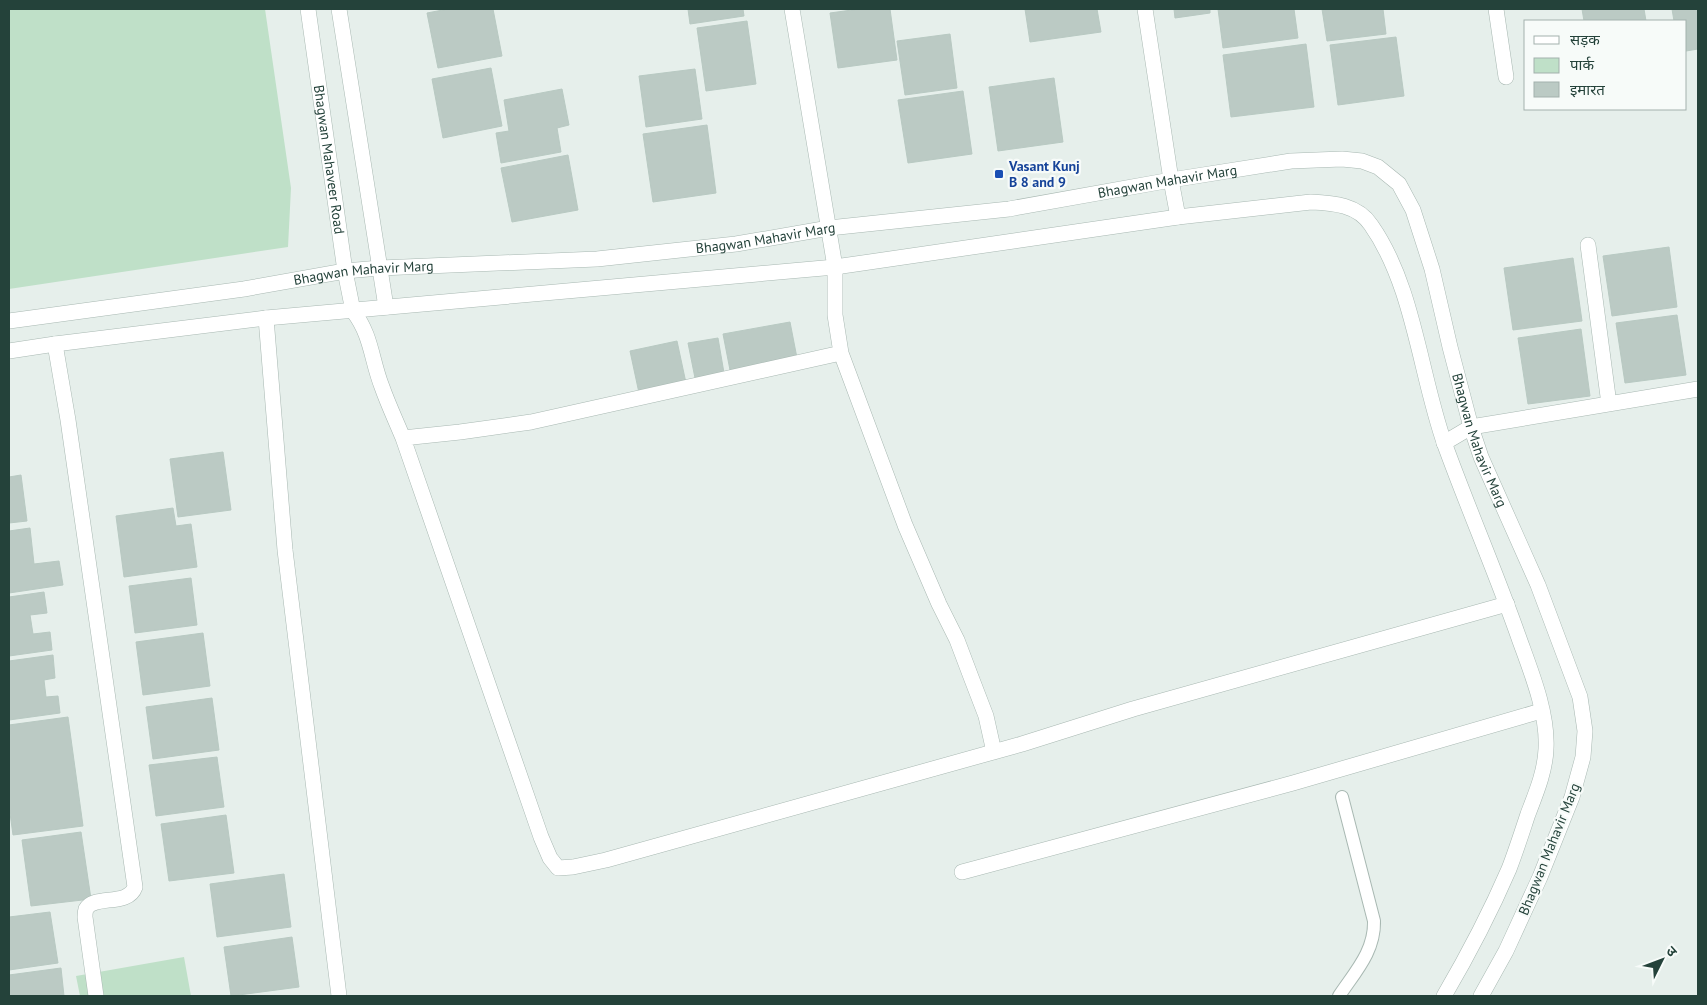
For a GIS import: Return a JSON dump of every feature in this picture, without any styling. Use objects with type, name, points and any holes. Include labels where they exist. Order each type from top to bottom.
[{"type":"street","name":"Bhagwan Mahaveer Road","points":[[308,9],[353,311]]},
{"type":"street","points":[[339,9],[386,307]]},
{"type":"street","points":[[792,9],[835,267],[835,315],[841,353],[905,526],[972,677],[986,716],[994,752]]},
{"type":"street","points":[[1145,9],[1170,180],[1178,217]]},
{"type":"street","points":[[1496,9],[1506,77]]},
{"type":"street","name":"Bhagwan Mahavir Marg","points":[[9,321],[244,289],[346,271],[597,259],[736,244],[829,228],[1009,209],[1290,161],[1342,159],[1362,161],[1378,167],[1399,184],[1413,210],[1429,260],[1472,427],[1482,457],[1538,585],[1560,643],[1580,697],[1585,731],[1583,757],[1572,798],[1506,951],[1481,996]]},
{"type":"street","points":[[9,351],[266,318],[835,267],[1178,217],[1311,202],[1330,202],[1350,207],[1370,222],[1384,245],[1399,279],[1444,443],[1507,604],[1536,685],[1542,710],[1547,747],[1545,765],[1510,867],[1479,933],[1444,996]]},
{"type":"street","points":[[1588,245],[1608,404]]},
{"type":"street","points":[[353,311],[366,334],[381,386],[403,438],[541,836],[550,858],[558,868],[573,868],[606,860],[994,752],[1133,709],[1507,604]]},
{"type":"street","points":[[266,318],[285,550],[339,996]]},
{"type":"street","points":[[55,344],[68,420],[135,887],[128,896],[91,904],[86,909],[85,918],[96,996]]},
{"type":"street","points":[[403,438],[531,422],[841,353]]},
{"type":"street","points":[[1444,443],[1472,427],[1698,389]]},
{"type":"street","points":[[962,872],[1293,783],[1542,710]]},
{"type":"lane","points":[[1339,996],[1367,954],[1374,935],[1374,921],[1342,796]]},
{"type":"green space","points":[[9,9],[265,9],[291,188],[288,247],[9,289]]},
{"type":"green space","points":[[184,957],[191,996],[80,996],[76,976]]},
{"type":"building","points":[[448,9],[493,9],[502,56],[438,68],[427,13]]},
{"type":"building","points":[[688,9],[743,9],[744,16],[690,24]]},
{"type":"building","points":[[859,9],[890,9],[897,60],[838,68],[830,13]]},
{"type":"building","points":[[1025,9],[1097,9],[1101,32],[1030,42]]},
{"type":"building","points":[[1174,9],[1210,9],[1210,13],[1175,18]]},
{"type":"building","points":[[1218,9],[1294,9],[1298,38],[1223,48]]},
{"type":"building","points":[[1322,9],[1383,9],[1386,34],[1327,41]]},
{"type":"building","points":[[1582,9],[1644,9],[1646,20],[1584,20]]},
{"type":"building","points":[[1672,9],[1698,9],[1698,49],[1687,51],[1687,20],[1674,20]]},
{"type":"building","points":[[747,21],[756,84],[706,91],[697,28]]},
{"type":"building","points":[[950,34],[957,88],[905,95],[897,41]]},
{"type":"building","points":[[1396,37],[1404,96],[1338,105],[1330,45]]},
{"type":"building","points":[[1306,44],[1314,107],[1231,117],[1223,55]]},
{"type":"building","points":[[491,68],[502,126],[443,138],[432,79]]},
{"type":"building","points":[[695,69],[702,119],[646,127],[639,76]]},
{"type":"building","points":[[1054,78],[1063,142],[998,151],[989,87]]},
{"type":"building","points":[[562,89],[569,125],[557,128],[561,152],[501,163],[496,133],[509,131],[504,100]]},
{"type":"building","points":[[963,91],[972,154],[908,163],[898,100]]},
{"type":"building","points":[[707,125],[716,193],[653,202],[643,134]]},
{"type":"building","points":[[568,155],[578,210],[512,222],[501,168]]},
{"type":"building","points":[[1669,247],[1677,307],[1612,316],[1603,256]]},
{"type":"building","points":[[1573,258],[1582,321],[1513,330],[1504,268]]},
{"type":"building","points":[[1677,315],[1686,375],[1625,383],[1616,323]]},
{"type":"building","points":[[790,322],[797,358],[730,370],[723,334]]},
{"type":"building","points":[[1581,329],[1590,396],[1528,404],[1518,338]]},
{"type":"building","points":[[718,338],[724,373],[695,378],[688,343]]},
{"type":"building","points":[[677,341],[686,383],[639,393],[630,351]]},
{"type":"building","points":[[223,452],[231,510],[178,517],[170,459]]},
{"type":"building","points":[[21,475],[27,521],[9,523],[9,477]]},
{"type":"building","points":[[173,508],[176,526],[191,524],[197,567],[124,577],[116,516]]},
{"type":"building","points":[[30,528],[34,564],[59,561],[63,585],[9,593],[9,531]]},
{"type":"building","points":[[191,578],[197,625],[135,633],[129,586]]},
{"type":"building","points":[[44,592],[47,613],[30,615],[33,634],[50,632],[52,650],[9,656],[9,597]]},
{"type":"building","points":[[203,633],[210,686],[143,695],[136,642]]},
{"type":"building","points":[[53,655],[55,678],[44,680],[46,697],[58,696],[60,713],[9,720],[9,661]]},
{"type":"building","points":[[212,698],[219,750],[153,759],[146,707]]},
{"type":"building","points":[[68,717],[83,826],[13,835],[9,806],[9,725]]},
{"type":"building","points":[[217,757],[224,807],[156,816],[149,765]]},
{"type":"building","points":[[226,815],[234,873],[169,881],[161,824]]},
{"type":"building","points":[[81,832],[91,899],[31,906],[22,840]]},
{"type":"building","points":[[284,874],[291,927],[217,937],[210,884]]},
{"type":"building","points":[[50,912],[58,963],[9,970],[9,917]]},
{"type":"building","points":[[292,937],[299,987],[231,996],[224,947]]},
{"type":"building","points":[[61,968],[64,996],[9,996],[9,975]]},
{"type":"place","name":"Vasant Kunj B 8 and 9","points":[[999,174]]}]
